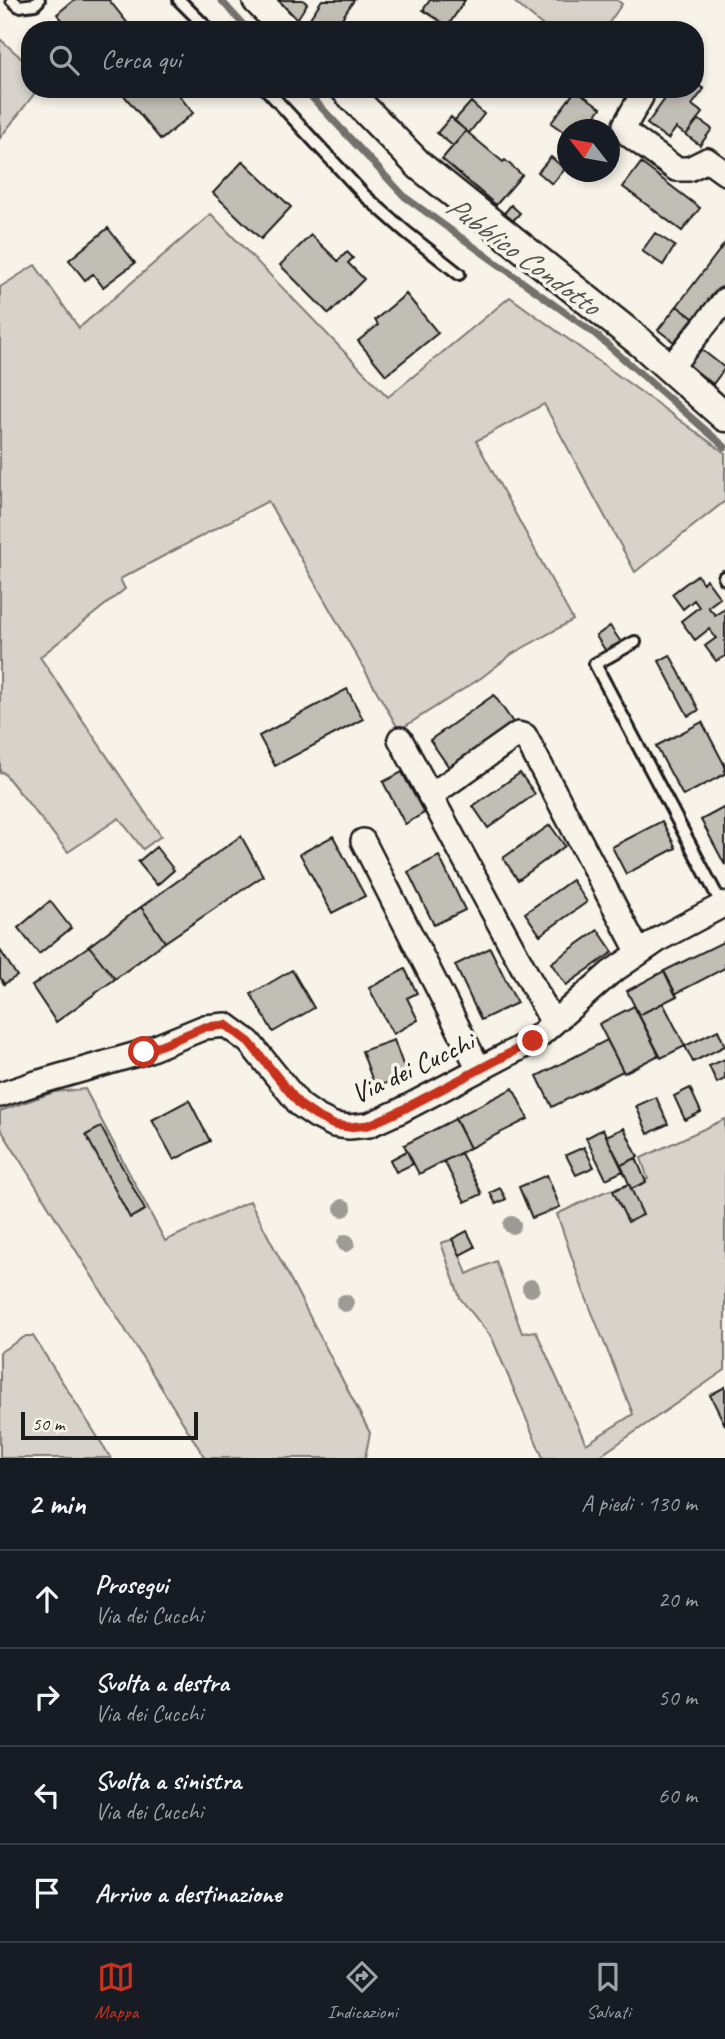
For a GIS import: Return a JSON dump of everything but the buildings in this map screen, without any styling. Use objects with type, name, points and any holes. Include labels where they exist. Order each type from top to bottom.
[{"type":"street","points":[[257,0],[277,21]]},
{"type":"street","points":[[354,98],[420,166],[670,368],[725,417]]},
{"type":"street","points":[[641,98],[625,125],[629,135],[676,169],[689,169],[707,160],[725,173]]},
{"type":"street","points":[[670,368],[725,300]]},
{"type":"street","points":[[430,796],[517,734],[525,736],[639,953]]},
{"type":"street","points":[[400,739],[552,1023]]},
{"type":"street","points":[[363,841],[479,1069]]},
{"type":"street","name":"Via dei Cucchi","points":[[0,1095],[144,1052],[205,1027],[226,1025],[249,1042],[300,1105],[334,1125],[369,1125],[533,1041],[610,973],[661,938],[723,905]]},
{"type":"lane","points":[[12,0],[19,6],[35,4],[38,0]]},
{"type":"lane","points":[[179,0],[200,21]]},
{"type":"lane","points":[[274,98],[363,195],[460,274]]},
{"type":"lane","points":[[635,642],[595,664],[723,905]]},
{"type":"shaded area","points":[[512,0],[617,0],[622,4],[610,21],[537,21]]},
{"type":"shaded area","points":[[0,39],[21,58],[21,98],[31,98],[0,138]]},
{"type":"shaded area","points":[[211,214],[388,397],[510,297],[725,453],[725,501],[635,572],[544,404],[476,441],[573,620],[512,654],[481,678],[399,730],[268,501],[120,579],[125,589],[40,657],[161,836],[143,849],[119,818],[68,852],[3,772],[0,773],[0,287],[35,265],[79,328]]},
{"type":"shaded area","points":[[85,1089],[165,1241],[250,1201],[370,1433],[365,1458],[205,1458],[0,1128],[0,1111],[54,1092]]},
{"type":"shaded area","points":[[725,1119],[725,1370],[597,1458],[543,1458],[492,1338],[460,1298],[441,1243],[454,1239],[467,1274],[496,1261],[522,1333],[536,1331],[586,1444],[633,1414],[583,1290],[557,1214],[604,1192],[648,1179],[641,1158]]},
{"type":"shaded area","points":[[26,1336],[33,1336],[111,1458],[0,1458],[0,1352]]},
{"type":"waterway","name":"Pubblico Condotto","points":[[221,0],[240,21]]},
{"type":"waterway","name":"Pubblico Condotto","points":[[312,98],[405,197],[595,334],[725,447]]},
{"type":"route","points":[[144,1052],[205,1027],[226,1025],[249,1042],[300,1105],[334,1125],[349,1127],[369,1125],[400,1111],[533,1041]]}]
